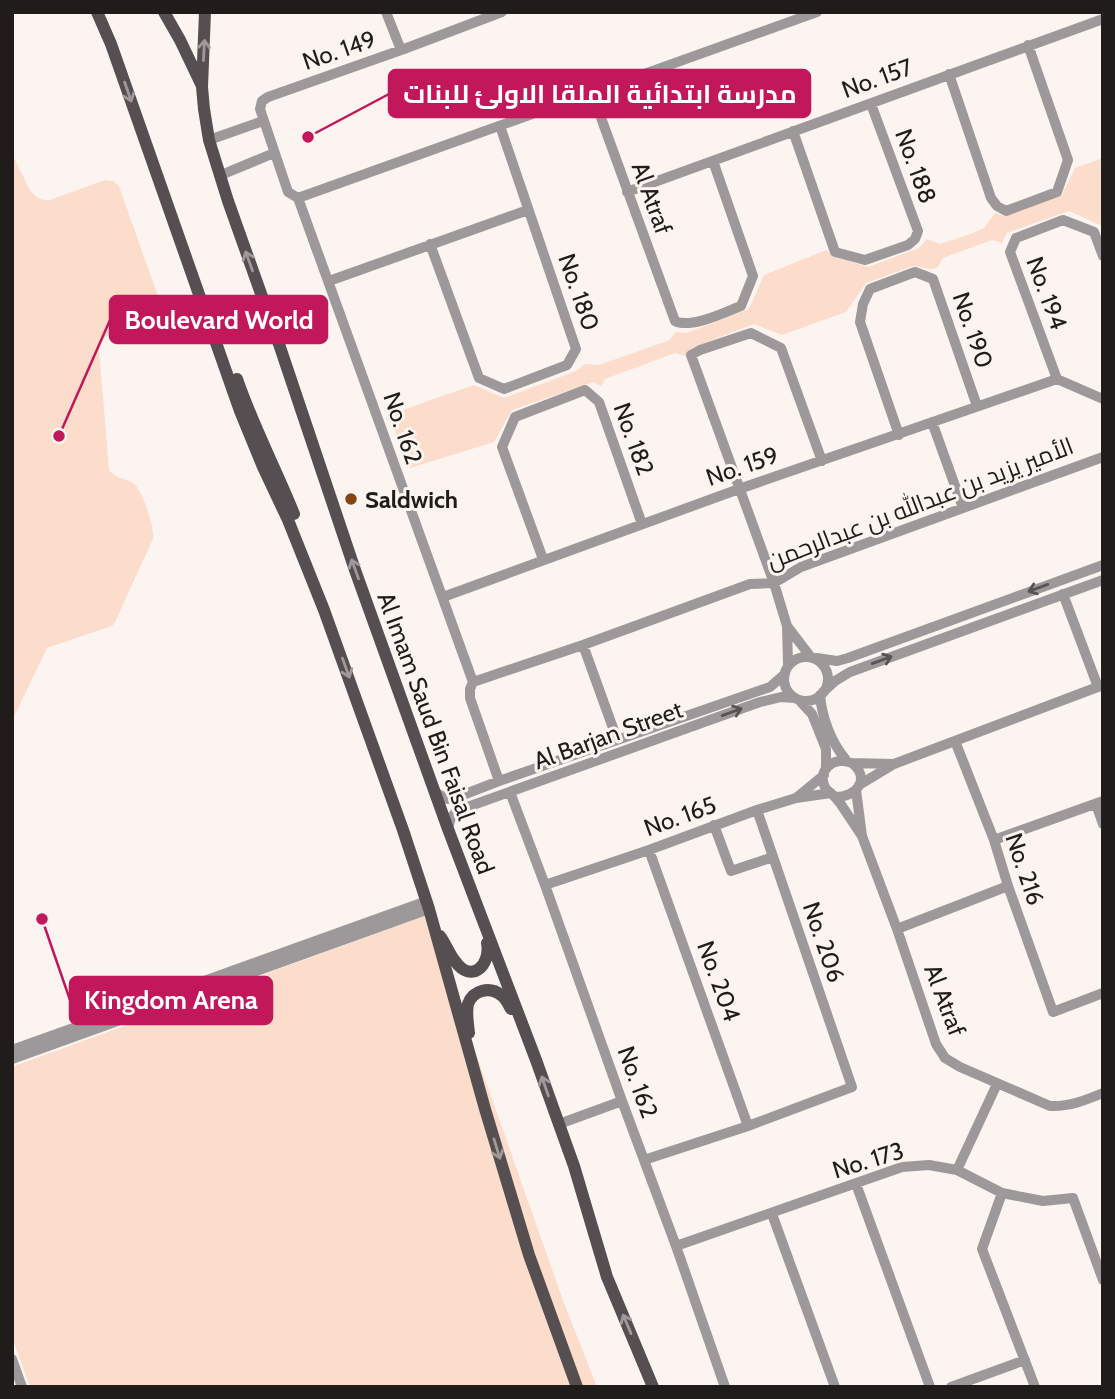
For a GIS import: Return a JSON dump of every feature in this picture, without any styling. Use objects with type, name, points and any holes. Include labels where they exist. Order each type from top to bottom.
[{"type":"main road","points":[[97,12],[141,128],[232,391],[313,581],[404,830],[529,1255],[577,1387]]},
{"type":"main road","points":[[104,12],[105,28]]},
{"type":"main road","points":[[164,12],[202,87]]},
{"type":"main road","points":[[202,87],[205,12]]},
{"type":"main road","name":"Al Imam Saud Bin Faisal Road","points":[[202,87],[209,140],[333,509],[448,829],[574,1166],[607,1277],[653,1387]]},
{"type":"main road","points":[[141,128],[167,183],[255,428],[294,514],[313,581]]},
{"type":"main road","points":[[434,927],[455,962],[470,972],[477,971],[487,959],[489,951],[486,932]]},
{"type":"main road","points":[[471,1059],[468,1006],[471,999],[484,990],[498,992],[504,997],[529,1043]]},
{"type":"street","points":[[386,12],[401,50]]},
{"type":"street","name":"No. 149","points":[[263,121],[260,109],[262,101],[268,97],[401,50],[473,17],[502,12]]},
{"type":"street","points":[[298,198],[817,12]]},
{"type":"street","name":"No. 157","points":[[627,192],[1103,19]]},
{"type":"street","points":[[949,74],[991,198],[1006,211],[1057,192],[1068,160],[1028,45]]},
{"type":"street","name":"Al Atraf","points":[[584,95],[596,104],[675,321],[681,324],[695,323],[741,306],[754,276],[713,161]]},
{"type":"street","name":"No. 188","points":[[793,131],[835,251],[865,260],[908,245],[915,239],[918,231],[871,104]]},
{"type":"street","points":[[209,140],[263,121]]},
{"type":"street","name":"No. 162","points":[[263,121],[288,192],[298,198],[443,597],[473,682],[470,698],[499,781]]},
{"type":"street","name":"No. 180","points":[[430,244],[479,378],[504,389],[567,365],[576,349],[500,126]]},
{"type":"street","points":[[221,175],[274,153]]},
{"type":"street","points":[[329,281],[528,210]]},
{"type":"street","name":"No. 194","points":[[1057,379],[1010,252],[1016,238],[1063,219],[1094,232],[1103,256]]},
{"type":"street","name":"No. 190","points":[[899,435],[860,322],[863,304],[870,289],[915,272],[933,279],[977,406]]},
{"type":"street","points":[[822,461],[780,348],[751,332],[691,355],[774,583],[787,626],[785,688],[812,715],[826,749],[824,784],[833,795]]},
{"type":"street","points":[[1057,379],[1103,399]]},
{"type":"street","name":"No. 159","points":[[443,597],[739,489],[1057,379]]},
{"type":"street","name":"No. 182","points":[[543,559],[502,447],[515,417],[585,390],[599,401],[642,524]]},
{"type":"street","points":[[932,422],[962,508]]},
{"type":"street","name":"الأمير يزيد بن عبدالله بن عبدالرحمن","points":[[473,682],[750,584],[774,583],[801,567],[1103,457]]},
{"type":"street","points":[[786,669],[794,658],[813,657],[837,661],[848,658],[1103,565]]},
{"type":"street","points":[[797,699],[817,699],[835,681],[850,672],[1103,580]]},
{"type":"street","points":[[796,799],[848,796],[894,764],[1100,686],[1063,594]]},
{"type":"street","points":[[787,626],[824,666],[828,674],[822,694],[822,711],[835,747],[859,772],[858,787]]},
{"type":"street","points":[[583,645],[617,739]]},
{"type":"street","name":"Al Barjan Street","points":[[436,793],[448,799],[455,798],[770,687],[786,669]]},
{"type":"street","name":"Al Barjan Street","points":[[448,829],[450,818],[459,810],[760,702],[780,696],[797,699]]},
{"type":"street","name":"No. 216","points":[[955,741],[994,840],[1053,1012],[1103,993]]},
{"type":"street","points":[[825,772],[833,762],[894,764]]},
{"type":"street","name":"No. 165","points":[[545,885],[757,810],[796,799],[825,772]]},
{"type":"street","name":"Al Atraf","points":[[858,787],[862,836]]},
{"type":"street","name":"No. 162","points":[[510,792],[725,1387]]},
{"type":"street","name":"Al Atraf","points":[[833,795],[862,836],[936,1044],[945,1058],[960,1068],[1050,1106],[1061,1107],[1103,1093]]},
{"type":"street","points":[[994,840],[1099,803],[1103,824]]},
{"type":"street","name":"No. 206","points":[[748,1126],[852,1087],[757,810]]},
{"type":"street","points":[[714,825],[731,871],[773,857]]},
{"type":"street","name":"No. 204","points":[[649,850],[748,1126]]},
{"type":"street","points":[[897,929],[1008,886]]},
{"type":"street","points":[[12,1050],[428,905]]},
{"type":"street","points":[[12,1059],[428,905]]},
{"type":"street","points":[[957,1170],[997,1084]]},
{"type":"street","points":[[559,1124],[622,1101]]},
{"type":"street","points":[[644,1160],[748,1126]]},
{"type":"street","name":"No. 173","points":[[676,1246],[902,1167],[929,1165],[957,1170],[1002,1193],[1044,1201],[1073,1198],[1103,1280]]},
{"type":"street","points":[[856,1184],[930,1387]]},
{"type":"street","points":[[1002,1193],[982,1249],[1035,1387]]},
{"type":"street","points":[[772,1214],[835,1387]]},
{"type":"street","points":[[12,1359],[22,1387]]},
{"type":"street","points":[[951,1387],[1025,1360]]},
{"type":"shaded area","points":[[12,154],[31,192],[42,199],[50,200],[105,180],[113,181],[119,186],[160,302],[150,319],[110,334],[99,349],[109,470],[137,487],[147,509],[153,539],[112,626],[47,648],[12,721]]},
{"type":"shaded area","points":[[1103,158],[1103,224],[1069,211],[1007,233],[1002,243],[992,240],[943,258],[937,268],[913,266],[866,283],[846,312],[782,335],[754,324],[694,347],[685,356],[675,353],[605,379],[601,386],[593,382],[512,410],[494,442],[410,468],[398,443],[391,414],[474,385],[504,398],[576,371],[585,364],[599,365],[670,340],[676,332],[686,333],[749,309],[764,275],[826,250],[834,257],[868,267],[919,248],[927,239],[940,244],[971,234],[984,228],[995,213],[1005,216],[1062,195],[1075,168]]},
{"type":"shaded area","points":[[427,915],[564,1303],[597,1387],[30,1387],[12,1337],[12,1067]]},
{"type":"place","name":"مدرسة ابتدائية الملقا الاولئ للبنات","points":[[308,137]]},
{"type":"place","name":"Boulevard World","points":[[59,436]]},
{"type":"place","name":"Saldwich","points":[[351,499]]},
{"type":"place","name":"Kingdom Arena","points":[[42,919]]}]
